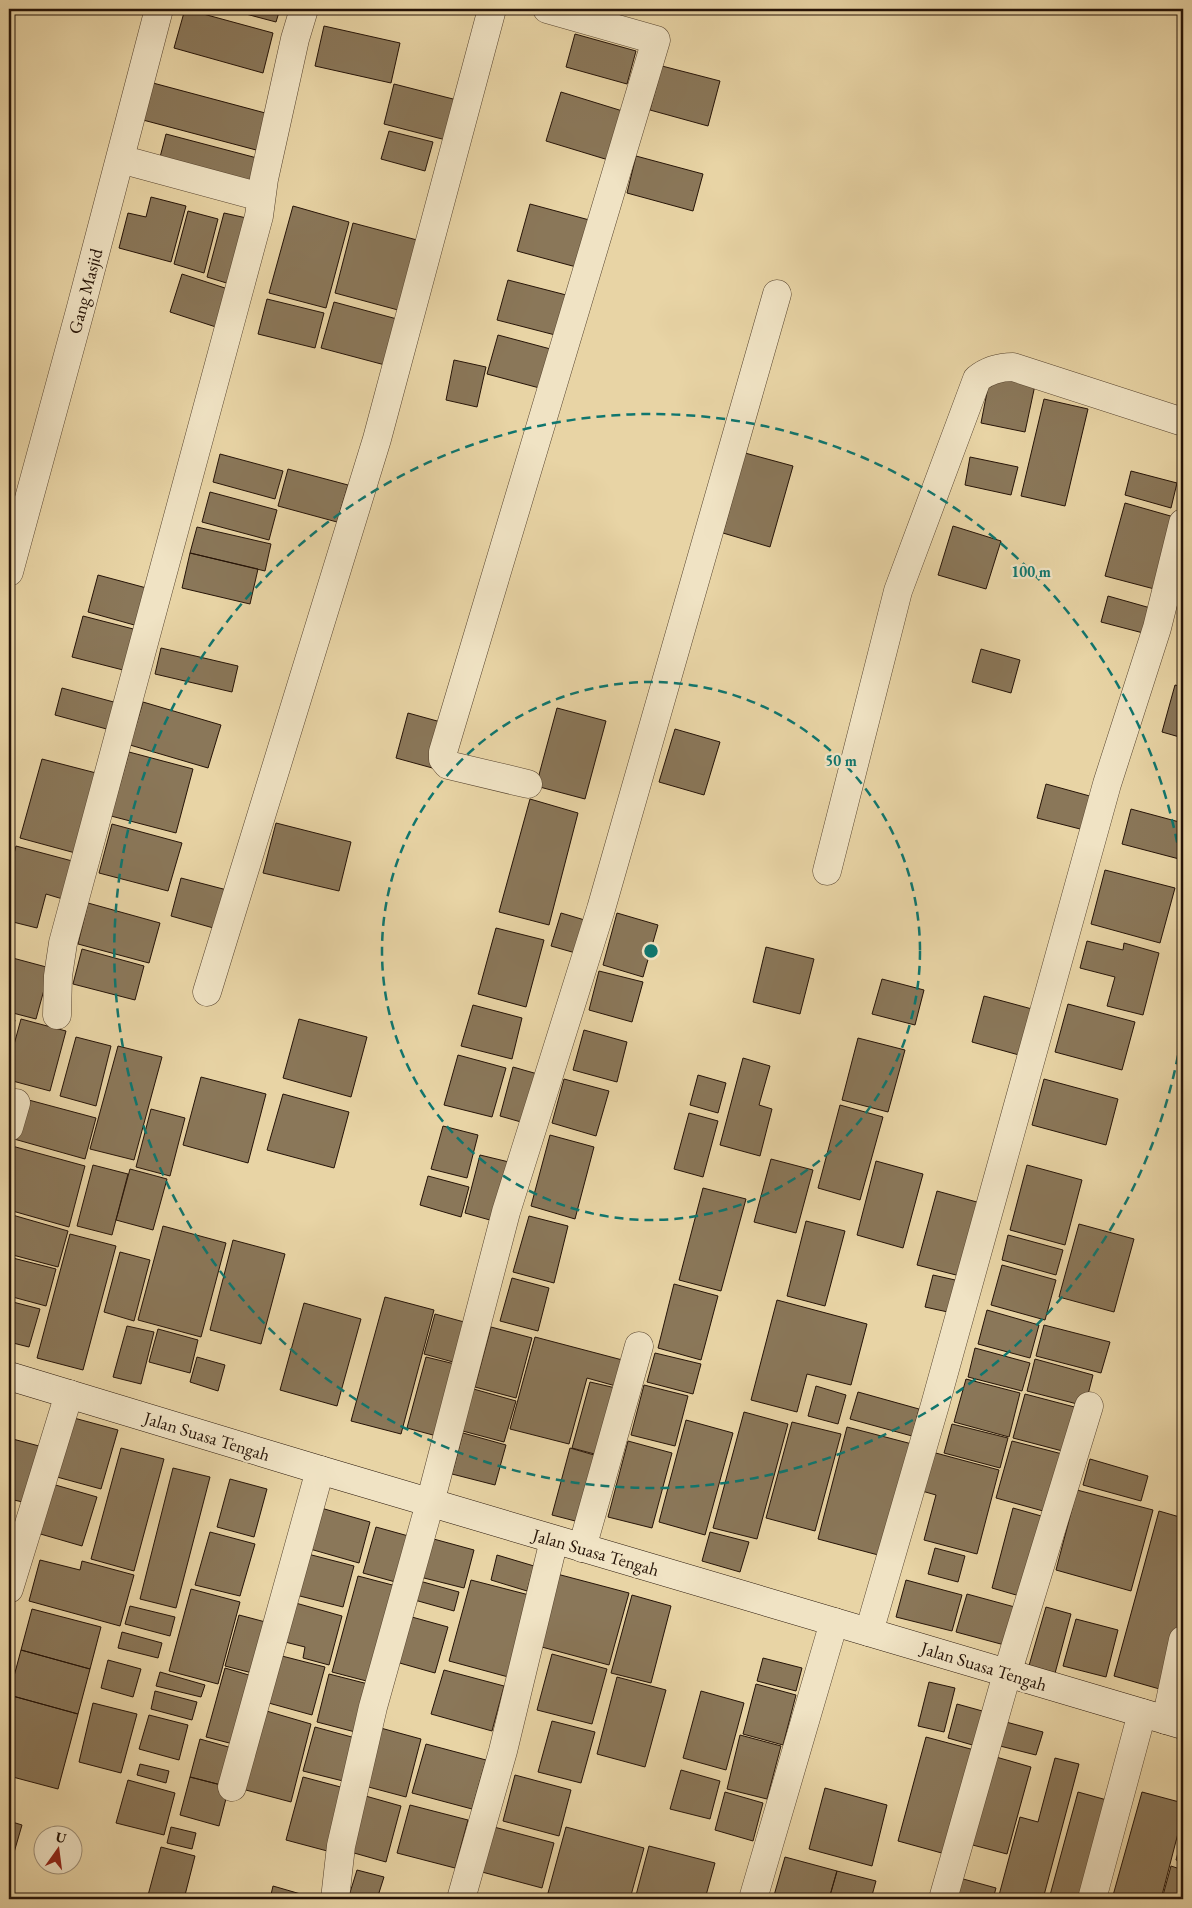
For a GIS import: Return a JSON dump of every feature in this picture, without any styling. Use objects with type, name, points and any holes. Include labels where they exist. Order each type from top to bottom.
[{"type":"street","name":"Gang Masjid","points":[[9,572],[159,9]]},
{"type":"street","points":[[58,1015],[58,976],[62,943],[259,216],[261,197],[295,39],[304,9]]},
{"type":"street","points":[[207,992],[377,439],[492,9]]},
{"type":"street","points":[[528,784],[448,764],[443,759],[443,752],[656,40],[547,9]]},
{"type":"street","points":[[120,159],[261,197]]},
{"type":"street","points":[[335,1899],[341,1846],[373,1707],[430,1503],[506,1212],[601,909],[777,294]]},
{"type":"street","points":[[827,871],[898,591],[977,380],[983,374],[993,369],[1013,367],[1183,422]]},
{"type":"street","points":[[869,1632],[936,1405],[1107,784],[1157,628],[1183,523]]},
{"type":"street","points":[[582,1548],[639,1346]]},
{"type":"street","name":"Jalan Suasa Tengah","points":[[9,1376],[554,1540],[1164,1719]]},
{"type":"street","points":[[9,1589],[69,1394]]},
{"type":"street","points":[[943,1899],[1007,1674],[1089,1406]]},
{"type":"street","points":[[232,1787],[320,1470]]},
{"type":"street","points":[[463,1899],[503,1751],[554,1540]]},
{"type":"street","points":[[753,1899],[834,1622]]},
{"type":"street","points":[[1092,1899],[1164,1719],[1183,1640]]},
{"type":"building","points":[[185,9],[273,33],[263,73],[174,48]]},
{"type":"building","points":[[227,9],[280,9],[276,22]]},
{"type":"building","points":[[776,9],[795,9],[794,14]]},
{"type":"building","points":[[324,26],[400,43],[391,83],[315,66]]},
{"type":"building","points":[[575,34],[636,51],[627,84],[566,67]]},
{"type":"building","points":[[662,66],[720,81],[708,126],[650,110]]},
{"type":"building","points":[[153,83],[269,114],[260,151],[143,120]]},
{"type":"building","points":[[394,84],[457,100],[446,140],[384,124]]},
{"type":"building","points":[[561,92],[629,113],[615,162],[546,141]]},
{"type":"building","points":[[389,131],[433,142],[425,171],[381,159]]},
{"type":"building","points":[[166,134],[257,158],[249,189],[158,165]]},
{"type":"building","points":[[636,156],[703,174],[693,211],[627,193]]},
{"type":"building","points":[[151,197],[186,206],[171,262],[119,248],[128,213],[146,217]]},
{"type":"building","points":[[530,204],[593,221],[580,268],[517,251]]},
{"type":"building","points":[[293,206],[349,222],[326,308],[269,293]]},
{"type":"building","points":[[188,211],[218,219],[204,273],[174,264]]},
{"type":"building","points":[[224,213],[251,219],[233,285],[207,277]]},
{"type":"building","points":[[353,223],[417,240],[398,310],[335,293]]},
{"type":"building","points":[[182,274],[231,290],[219,328],[170,312]]},
{"type":"building","points":[[508,280],[574,297],[563,337],[497,320]]},
{"type":"building","points":[[267,299],[324,313],[315,348],[258,334]]},
{"type":"building","points":[[334,302],[397,319],[385,365],[321,348]]},
{"type":"building","points":[[498,335],[558,351],[547,390],[487,374]]},
{"type":"building","points":[[454,360],[486,367],[477,407],[446,400]]},
{"type":"building","points":[[990,377],[1035,385],[1025,432],[981,423]]},
{"type":"building","points":[[1044,399],[1088,409],[1065,506],[1021,496]]},
{"type":"building","points":[[745,453],[793,466],[770,547],[723,533]]},
{"type":"building","points":[[220,454],[283,471],[275,499],[213,482]]},
{"type":"building","points":[[970,457],[1018,467],[1011,495],[965,485]]},
{"type":"building","points":[[288,469],[348,485],[337,522],[278,506]]},
{"type":"building","points":[[1131,471],[1177,483],[1171,508],[1125,495]]},
{"type":"building","points":[[210,492],[277,510],[269,540],[202,522]]},
{"type":"building","points":[[1125,503],[1181,519],[1162,591],[1105,576]]},
{"type":"building","points":[[953,526],[1001,541],[986,589],[938,575]]},
{"type":"building","points":[[197,527],[271,544],[265,571],[190,553]]},
{"type":"building","points":[[190,553],[258,569],[250,604],[182,588]]},
{"type":"building","points":[[98,575],[154,590],[145,628],[88,612]]},
{"type":"building","points":[[1108,596],[1154,609],[1147,634],[1101,622]]},
{"type":"building","points":[[83,616],[141,631],[131,672],[72,657]]},
{"type":"building","points":[[161,648],[238,666],[232,692],[155,674]]},
{"type":"building","points":[[981,649],[1020,660],[1011,693],[972,682]]},
{"type":"building","points":[[1175,685],[1183,687],[1183,738],[1162,732]]},
{"type":"building","points":[[62,688],[121,704],[114,731],[55,715]]},
{"type":"building","points":[[143,702],[221,725],[208,768],[130,745]]},
{"type":"building","points":[[557,708],[606,721],[585,799],[536,786]]},
{"type":"building","points":[[408,713],[448,724],[436,769],[396,758]]},
{"type":"building","points":[[675,729],[720,742],[704,795],[659,782]]},
{"type":"building","points":[[129,752],[193,769],[176,833],[111,816]]},
{"type":"building","points":[[42,759],[100,774],[79,854],[20,838]]},
{"type":"building","points":[[1046,784],[1097,798],[1088,831],[1037,818]]},
{"type":"building","points":[[530,799],[578,813],[549,925],[499,912]]},
{"type":"building","points":[[1131,809],[1183,823],[1183,860],[1122,844]]},
{"type":"building","points":[[276,823],[351,842],[339,891],[263,873]]},
{"type":"building","points":[[112,824],[182,843],[168,891],[99,873]]},
{"type":"building","points":[[16,846],[76,862],[66,900],[46,894],[37,928],[9,921],[9,873]]},
{"type":"building","points":[[1105,870],[1175,888],[1160,943],[1091,924]]},
{"type":"building","points":[[181,878],[227,890],[217,929],[171,916]]},
{"type":"building","points":[[88,903],[160,923],[149,963],[78,944]]},
{"type":"building","points":[[561,913],[588,921],[579,954],[551,946]]},
{"type":"building","points":[[617,913],[658,925],[643,977],[603,965]]},
{"type":"building","points":[[496,928],[544,940],[526,1007],[478,994]]},
{"type":"building","points":[[1087,941],[1123,950],[1124,943],[1159,953],[1143,1015],[1107,1006],[1115,977],[1080,968]]},
{"type":"building","points":[[766,947],[814,959],[800,1014],[753,1002]]},
{"type":"building","points":[[82,949],[144,966],[135,1000],[73,984]]},
{"type":"building","points":[[9,957],[50,968],[36,1019],[9,1012]]},
{"type":"building","points":[[599,971],[643,982],[632,1022],[589,1010]]},
{"type":"building","points":[[882,979],[924,990],[915,1025],[872,1014]]},
{"type":"building","points":[[984,996],[1032,1009],[1019,1055],[972,1042]]},
{"type":"building","points":[[1068,1004],[1135,1022],[1122,1070],[1055,1052]]},
{"type":"building","points":[[473,1005],[522,1018],[512,1059],[461,1046]]},
{"type":"building","points":[[9,1019],[15,1020],[9,1044]]},
{"type":"building","points":[[21,1019],[66,1031],[50,1091],[9,1080],[9,1063]]},
{"type":"building","points":[[299,1019],[367,1037],[351,1097],[283,1078]]},
{"type":"building","points":[[584,1030],[627,1042],[617,1082],[573,1070]]},
{"type":"building","points":[[76,1037],[111,1046],[96,1106],[60,1096]]},
{"type":"building","points":[[858,1038],[905,1050],[888,1112],[842,1100]]},
{"type":"building","points":[[118,1046],[162,1057],[134,1160],[90,1149]]},
{"type":"building","points":[[458,1055],[506,1068],[492,1117],[444,1105]]},
{"type":"building","points":[[743,1058],[770,1066],[759,1105],[772,1109],[760,1156],[720,1145]]},
{"type":"building","points":[[513,1067],[541,1075],[528,1124],[500,1116]]},
{"type":"building","points":[[698,1075],[726,1083],[718,1113],[690,1105]]},
{"type":"building","points":[[201,1077],[266,1094],[248,1163],[183,1145]]},
{"type":"building","points":[[564,1079],[609,1091],[596,1136],[552,1123]]},
{"type":"building","points":[[1044,1079],[1118,1099],[1106,1145],[1032,1125]]},
{"type":"building","points":[[283,1094],[349,1112],[334,1168],[267,1150]]},
{"type":"building","points":[[25,1099],[96,1118],[85,1159],[14,1139]]},
{"type":"building","points":[[840,1105],[883,1117],[860,1200],[818,1188]]},
{"type":"building","points":[[151,1109],[185,1118],[170,1176],[136,1167]]},
{"type":"building","points":[[689,1113],[718,1121],[703,1177],[674,1169]]},
{"type":"building","points":[[443,1126],[478,1135],[467,1178],[431,1169]]},
{"type":"building","points":[[550,1135],[594,1147],[575,1219],[531,1206]]},
{"type":"building","points":[[12,1146],[85,1166],[69,1227],[9,1210],[9,1157]]},
{"type":"building","points":[[480,1155],[513,1163],[497,1222],[465,1213]]},
{"type":"building","points":[[771,1159],[813,1170],[796,1233],[754,1222]]},
{"type":"building","points":[[876,1161],[923,1174],[903,1248],[857,1235]]},
{"type":"building","points":[[93,1165],[128,1174],[112,1235],[77,1226]]},
{"type":"building","points":[[1027,1165],[1082,1180],[1065,1245],[1010,1230]]},
{"type":"building","points":[[130,1169],[167,1179],[153,1230],[116,1220]]},
{"type":"building","points":[[428,1176],[469,1187],[461,1217],[420,1205]]},
{"type":"building","points":[[703,1188],[746,1199],[721,1291],[679,1280]]},
{"type":"building","points":[[937,1191],[984,1204],[964,1277],[917,1265]]},
{"type":"building","points":[[9,1214],[68,1231],[58,1267],[9,1254]]},
{"type":"building","points":[[529,1216],[568,1226],[554,1283],[513,1272]]},
{"type":"building","points":[[806,1221],[845,1231],[825,1306],[787,1296]]},
{"type":"building","points":[[1079,1224],[1134,1239],[1114,1312],[1059,1297]]},
{"type":"building","points":[[163,1226],[226,1243],[201,1337],[138,1320]]},
{"type":"building","points":[[70,1234],[116,1246],[83,1370],[37,1358]]},
{"type":"building","points":[[1008,1235],[1063,1250],[1056,1275],[1002,1260]]},
{"type":"building","points":[[233,1240],[285,1254],[261,1344],[210,1330]]},
{"type":"building","points":[[120,1252],[150,1260],[134,1321],[104,1312]]},
{"type":"building","points":[[9,1257],[56,1269],[46,1306],[9,1296]]},
{"type":"building","points":[[1002,1265],[1056,1280],[1045,1320],[991,1305]]},
{"type":"building","points":[[933,1275],[964,1282],[957,1314],[925,1307]]},
{"type":"building","points":[[512,1278],[549,1288],[538,1331],[500,1321]]},
{"type":"building","points":[[674,1284],[718,1296],[701,1360],[658,1348]]},
{"type":"building","points":[[385,1297],[434,1310],[401,1434],[351,1421]]},
{"type":"building","points":[[777,1300],[867,1324],[851,1385],[807,1374],[797,1412],[751,1400]]},
{"type":"building","points":[[9,1301],[40,1309],[29,1347],[9,1342]]},
{"type":"building","points":[[304,1303],[361,1319],[337,1406],[280,1390]]},
{"type":"building","points":[[987,1310],[1039,1325],[1030,1358],[978,1344]]},
{"type":"building","points":[[435,1314],[475,1325],[464,1365],[424,1354]]},
{"type":"building","points":[[1044,1325],[1110,1342],[1101,1373],[1036,1356]]},
{"type":"building","points":[[127,1326],[154,1332],[141,1384],[113,1377]]},
{"type":"building","points":[[491,1327],[532,1338],[516,1398],[475,1387]]},
{"type":"building","points":[[158,1329],[198,1340],[190,1373],[149,1362]]},
{"type":"building","points":[[535,1337],[630,1362],[623,1388],[587,1378],[569,1444],[510,1429]]},
{"type":"building","points":[[975,1348],[1030,1363],[1022,1391],[968,1377]]},
{"type":"building","points":[[655,1353],[701,1364],[693,1394],[647,1382]]},
{"type":"building","points":[[197,1357],[225,1365],[218,1391],[190,1382]]},
{"type":"building","points":[[426,1357],[463,1366],[444,1438],[407,1428]]},
{"type":"building","points":[[1035,1359],[1093,1375],[1085,1406],[1027,1391]]},
{"type":"building","points":[[966,1379],[1020,1393],[1009,1437],[954,1422]]},
{"type":"building","points":[[590,1382],[620,1389],[602,1456],[572,1448]]},
{"type":"building","points":[[644,1385],[688,1396],[675,1446],[631,1435]]},
{"type":"building","points":[[816,1386],[846,1395],[838,1424],[808,1416]]},
{"type":"building","points":[[470,1388],[516,1401],[504,1442],[459,1430]]},
{"type":"building","points":[[858,1392],[919,1409],[912,1436],[850,1419]]},
{"type":"building","points":[[1025,1394],[1082,1409],[1070,1453],[1013,1438]]},
{"type":"building","points":[[744,1412],[788,1424],[757,1539],[713,1528]]},
{"type":"building","points":[[74,1418],[118,1430],[101,1489],[57,1477]]},
{"type":"building","points":[[686,1420],[733,1433],[705,1535],[659,1522]]},
{"type":"building","points":[[792,1422],[841,1434],[815,1531],[766,1518]]},
{"type":"building","points":[[952,1424],[1008,1438],[1000,1468],[944,1453]]},
{"type":"building","points":[[847,1427],[912,1444],[882,1556],[818,1539]]},
{"type":"building","points":[[463,1433],[506,1445],[495,1485],[452,1474]]},
{"type":"building","points":[[9,1438],[39,1446],[23,1502],[9,1499]]},
{"type":"building","points":[[628,1441],[672,1453],[652,1528],[608,1517]]},
{"type":"building","points":[[1012,1441],[1070,1456],[1054,1514],[996,1498]]},
{"type":"building","points":[[121,1448],[164,1459],[134,1571],[91,1559]]},
{"type":"building","points":[[570,1448],[601,1457],[583,1523],[552,1515]]},
{"type":"building","points":[[932,1452],[999,1470],[977,1554],[924,1540],[936,1495],[922,1491]]},
{"type":"building","points":[[1090,1459],[1148,1476],[1141,1501],[1083,1485]]},
{"type":"building","points":[[173,1468],[210,1477],[176,1608],[140,1599]]},
{"type":"building","points":[[230,1479],[267,1489],[254,1537],[217,1527]]},
{"type":"building","points":[[52,1484],[97,1497],[82,1546],[37,1533]]},
{"type":"building","points":[[1077,1490],[1153,1510],[1131,1591],[1056,1570]]},
{"type":"building","points":[[321,1508],[370,1522],[359,1563],[310,1549]]},
{"type":"building","points":[[1013,1508],[1052,1519],[1030,1599],[992,1588]]},
{"type":"building","points":[[1159,1511],[1183,1518],[1183,1613],[1163,1690],[1114,1676]]},
{"type":"building","points":[[376,1527],[412,1537],[399,1583],[363,1573]]},
{"type":"building","points":[[210,1532],[255,1544],[240,1596],[195,1585]]},
{"type":"building","points":[[710,1532],[749,1542],[740,1572],[702,1561]]},
{"type":"building","points":[[430,1538],[474,1550],[464,1588],[420,1577]]},
{"type":"building","points":[[935,1548],[965,1556],[958,1582],[928,1574]]},
{"type":"building","points":[[304,1553],[354,1566],[343,1607],[292,1594]]},
{"type":"building","points":[[497,1555],[534,1566],[527,1591],[491,1580]]},
{"type":"building","points":[[40,1560],[80,1570],[82,1561],[134,1575],[120,1626],[29,1601]]},
{"type":"building","points":[[557,1574],[629,1593],[609,1665],[538,1646]]},
{"type":"building","points":[[358,1576],[400,1587],[374,1683],[332,1672]]},
{"type":"building","points":[[416,1580],[459,1592],[454,1611],[411,1599]]},
{"type":"building","points":[[471,1580],[533,1596],[512,1678],[449,1661]]},
{"type":"building","points":[[906,1580],[962,1595],[952,1631],[896,1617]]},
{"type":"building","points":[[191,1589],[240,1602],[218,1684],[169,1671]]},
{"type":"building","points":[[967,1594],[1022,1609],[1012,1647],[956,1632]]},
{"type":"building","points":[[632,1595],[671,1606],[651,1683],[611,1673]]},
{"type":"building","points":[[292,1602],[342,1616],[329,1665],[303,1658],[305,1647],[281,1641]]},
{"type":"building","points":[[130,1606],[175,1617],[170,1636],[125,1624]]},
{"type":"building","points":[[1046,1607],[1071,1614],[1054,1677],[1028,1669]]},
{"type":"building","points":[[32,1609],[101,1627],[90,1669],[21,1650]]},
{"type":"building","points":[[401,1614],[448,1627],[435,1673],[389,1660]]},
{"type":"building","points":[[239,1615],[273,1624],[260,1675],[225,1666]]},
{"type":"building","points":[[1076,1619],[1118,1630],[1106,1677],[1063,1666]]},
{"type":"building","points":[[122,1632],[162,1643],[158,1658],[118,1648]]},
{"type":"building","points":[[21,1650],[90,1669],[78,1714],[9,1695]]},
{"type":"building","points":[[552,1654],[607,1669],[592,1724],[537,1710]]},
{"type":"building","points":[[278,1655],[325,1667],[312,1715],[265,1702]]},
{"type":"building","points":[[763,1658],[802,1668],[796,1691],[757,1681]]},
{"type":"building","points":[[108,1660],[141,1669],[133,1697],[101,1688]]},
{"type":"building","points":[[225,1668],[259,1678],[241,1746],[206,1737]]},
{"type":"building","points":[[444,1670],[504,1686],[492,1731],[431,1714]]},
{"type":"building","points":[[160,1672],[205,1685],[201,1697],[156,1686]]},
{"type":"building","points":[[329,1674],[372,1685],[359,1733],[317,1722]]},
{"type":"building","points":[[617,1677],[666,1690],[645,1767],[597,1754]]},
{"type":"building","points":[[929,1682],[955,1688],[944,1732],[918,1726]]},
{"type":"building","points":[[756,1684],[796,1695],[783,1745],[743,1734]]},
{"type":"building","points":[[155,1691],[197,1702],[192,1720],[151,1709]]},
{"type":"building","points":[[701,1691],[744,1703],[726,1770],[683,1758]]},
{"type":"building","points":[[9,1695],[78,1714],[58,1789],[9,1776]]},
{"type":"building","points":[[93,1703],[137,1714],[121,1773],[79,1762]]},
{"type":"building","points":[[957,1704],[986,1712],[976,1746],[948,1738]]},
{"type":"building","points":[[263,1710],[311,1724],[291,1802],[242,1789]]},
{"type":"building","points":[[149,1715],[188,1725],[179,1760],[139,1749]]},
{"type":"building","points":[[552,1721],[595,1732],[581,1783],[538,1772]]},
{"type":"building","points":[[1006,1722],[1043,1732],[1036,1755],[1000,1746]]},
{"type":"building","points":[[315,1727],[359,1739],[347,1782],[303,1771]]},
{"type":"building","points":[[377,1727],[421,1739],[406,1797],[361,1785]]},
{"type":"building","points":[[740,1735],[781,1746],[767,1799],[727,1789]]},
{"type":"building","points":[[926,1737],[978,1751],[949,1855],[898,1841]]},
{"type":"building","points":[[200,1739],[239,1750],[229,1787],[190,1777]]},
{"type":"building","points":[[426,1744],[486,1760],[472,1809],[412,1793]]},
{"type":"building","points":[[989,1755],[1031,1767],[1007,1854],[965,1843]]},
{"type":"building","points":[[1055,1758],[1079,1764],[1043,1899],[998,1899],[1020,1817],[1038,1822]]},
{"type":"building","points":[[140,1764],[169,1771],[166,1783],[137,1775]]},
{"type":"building","points":[[681,1770],[720,1781],[710,1819],[670,1809]]},
{"type":"building","points":[[515,1775],[571,1790],[559,1836],[503,1821]]},
{"type":"building","points":[[190,1777],[229,1787],[219,1826],[180,1815]]},
{"type":"building","points":[[303,1777],[348,1789],[331,1852],[286,1840]]},
{"type":"building","points":[[128,1780],[175,1793],[164,1835],[116,1823]]},
{"type":"building","points":[[825,1788],[887,1805],[872,1866],[809,1849]]},
{"type":"building","points":[[725,1792],[763,1803],[753,1841],[715,1830]]},
{"type":"building","points":[[1078,1792],[1114,1802],[1088,1899],[1049,1899]]},
{"type":"building","points":[[1142,1792],[1183,1803],[1183,1814],[1161,1899],[1112,1899]]},
{"type":"building","points":[[362,1795],[401,1806],[386,1862],[347,1851]]},
{"type":"building","points":[[410,1805],[468,1820],[455,1868],[397,1853]]},
{"type":"building","points":[[9,1821],[22,1825],[13,1856],[9,1854]]},
{"type":"building","points":[[171,1827],[196,1833],[192,1849],[167,1843]]},
{"type":"building","points":[[494,1827],[554,1843],[542,1888],[482,1872]]},
{"type":"building","points":[[566,1827],[644,1848],[630,1899],[572,1899],[548,1893]]},
{"type":"building","points":[[1183,1833],[1183,1862],[1176,1860]]},
{"type":"building","points":[[649,1846],[715,1863],[705,1899],[635,1899]]},
{"type":"building","points":[[161,1847],[195,1856],[184,1899],[147,1899]]},
{"type":"building","points":[[785,1857],[837,1871],[829,1899],[773,1899]]},
{"type":"building","points":[[1171,1866],[1183,1870],[1183,1899],[1162,1899]]},
{"type":"building","points":[[357,1870],[384,1877],[377,1899],[348,1899]]},
{"type":"building","points":[[837,1871],[876,1881],[871,1899],[829,1899]]},
{"type":"building","points":[[956,1877],[996,1888],[993,1899],[949,1899]]},
{"type":"building","points":[[273,1886],[311,1897],[310,1899],[270,1899]]}]
